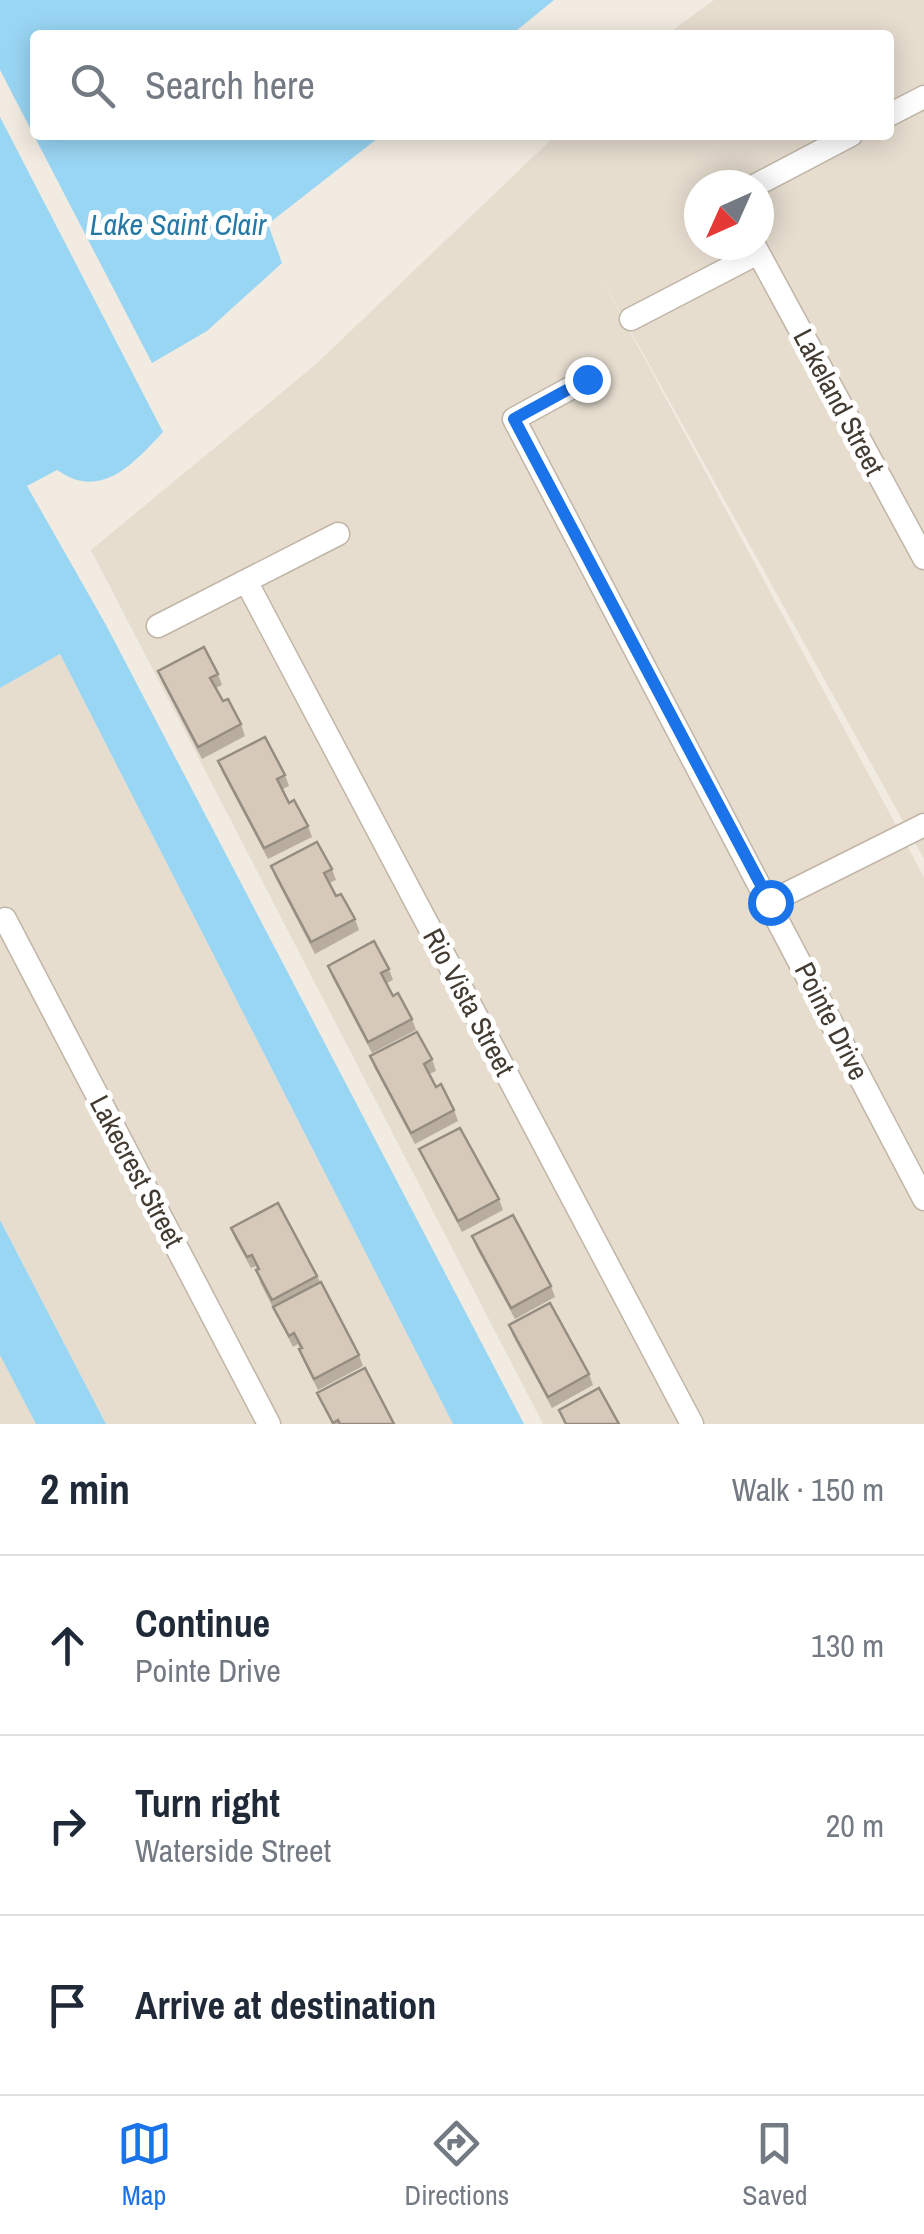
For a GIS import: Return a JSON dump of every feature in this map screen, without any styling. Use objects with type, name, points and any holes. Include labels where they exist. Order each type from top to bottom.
[{"type":"street","points":[[894,112],[924,97]]},
{"type":"street","points":[[774,176],[842,140]]},
{"type":"street","points":[[630,320],[736,260]]},
{"type":"street","name":"Lakeland Street","points":[[762,260],[924,558]]},
{"type":"street","name":"Pointe Drive","points":[[587,379],[514,419],[924,1199]]},
{"type":"street","points":[[158,626],[338,534]]},
{"type":"street","name":"Rio Vista Street","points":[[246,580],[692,1424]]},
{"type":"street","points":[[770,902],[924,824]]},
{"type":"street","name":"Lakecrest Street","points":[[5,919],[269,1424]]},
{"type":"shaded area","points":[[714,0],[924,0],[924,859],[595,267],[924,877],[924,1424],[543,1424],[91,550],[315,365],[551,140],[894,140],[894,30],[673,30]]},
{"type":"shaded area","points":[[60,654],[453,1424],[106,1424],[0,1220],[0,688]]},
{"type":"shaded area","points":[[0,1344],[42,1424],[0,1424]]},
{"type":"water","name":"Lake Saint Clair","points":[[0,0],[554,0],[517,30],[30,30],[30,128],[0,70]]},
{"type":"water","name":"Lake Saint Clair","points":[[0,117],[163,432],[115,475],[88,482],[57,470],[27,486],[106,625],[524,1424],[453,1424],[60,654],[0,688]]},
{"type":"water","name":"Lake Saint Clair","points":[[36,140],[376,140],[268,224],[282,263],[207,331],[152,363]]},
{"type":"water","points":[[0,1220],[106,1424],[36,1424],[0,1355]]},
{"type":"building","points":[[204,647],[218,674],[210,678],[223,701],[228,699],[241,724],[198,747],[158,671]]},
{"type":"building","points":[[265,737],[285,775],[277,779],[289,803],[294,800],[308,826],[264,848],[218,761]]},
{"type":"building","points":[[317,842],[332,869],[324,873],[355,919],[311,942],[271,866]]},
{"type":"building","points":[[374,941],[389,969],[381,973],[412,1019],[368,1042],[328,966]]},
{"type":"building","points":[[417,1032],[432,1059],[424,1064],[436,1087],[441,1084],[454,1110],[411,1133],[370,1056]]},
{"type":"building","points":[[460,1128],[499,1199],[458,1221],[419,1149]]},
{"type":"building","points":[[278,1203],[317,1276],[272,1300],[252,1255],[247,1257],[231,1228]]},
{"type":"building","points":[[513,1215],[551,1286],[511,1308],[472,1236]]},
{"type":"building","points":[[321,1282],[359,1355],[314,1379],[294,1333],[289,1336],[273,1307]]},
{"type":"building","points":[[550,1303],[589,1374],[548,1397],[509,1325]]},
{"type":"building","points":[[365,1368],[394,1424],[340,1424],[338,1420],[333,1423],[317,1393]]},
{"type":"building","points":[[599,1388],[619,1424],[566,1424],[559,1410]]},
{"type":"route","points":[[587,379],[514,419],[770,902]]}]
